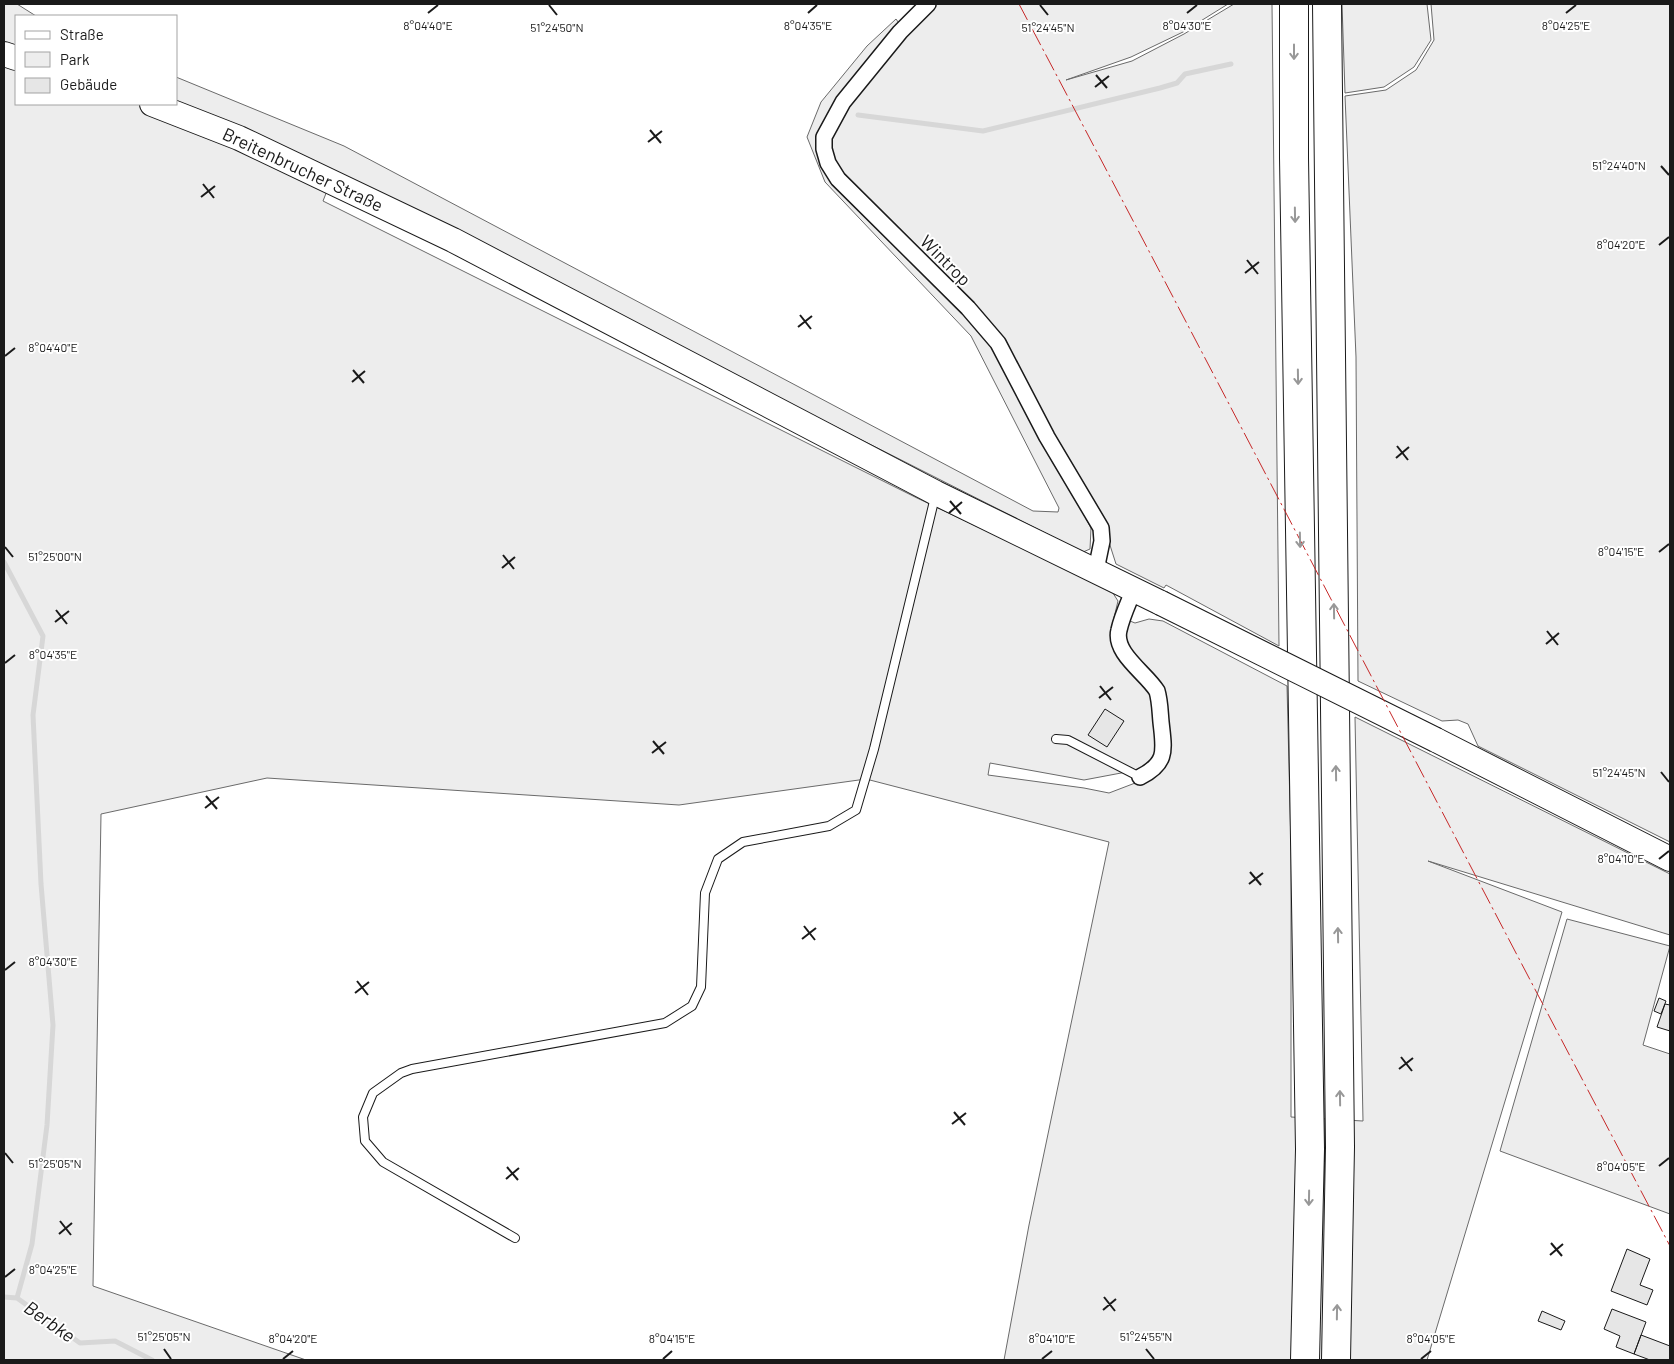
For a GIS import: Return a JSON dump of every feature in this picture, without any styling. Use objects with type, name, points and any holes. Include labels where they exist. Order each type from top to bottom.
[{"type":"highway","points":[[1294,4],[1295,188],[1310,1149],[1305,1360]]},
{"type":"highway","points":[[1327,4],[1340,1147],[1336,1360]]},
{"type":"main road","name":"Breitenbrucher Straße","points":[[155,105],[239,138],[453,240],[936,493],[1096,570],[1670,859]]},
{"type":"street","name":"Wintrop","points":[[928,4],[900,32],[842,102],[824,137],[824,149],[828,163],[838,179],[968,308],[998,343],[1047,438],[1101,528],[1102,540],[1096,570]]},
{"type":"street","points":[[1134,589],[1118,630],[1118,638],[1120,647],[1126,656],[1157,691],[1164,744],[1163,755],[1158,766],[1140,777]]},
{"type":"lane","points":[[515,1238],[383,1162],[365,1141],[363,1117],[373,1094],[401,1073],[412,1069],[665,1023],[692,1006],[701,987],[705,893],[718,859],[743,842],[829,826],[856,810],[874,749],[936,493]]},
{"type":"lane","points":[[1056,739],[1068,740],[1140,777]]},
{"type":"green space","points":[[4,4],[17,4],[34,15],[15,15],[15,105],[178,105],[178,78],[344,146],[1033,511],[1058,512],[1059,508],[971,336],[825,182],[807,137],[821,102],[867,46],[896,19],[901,26],[912,26],[935,4],[1228,4],[1183,32],[1131,57],[1066,80],[1132,61],[1184,34],[1234,4],[1272,4],[1279,646],[1166,585],[1164,588],[1116,564],[1108,539],[1095,515],[1086,519],[1091,528],[1090,549],[1083,552],[334,173],[323,201],[917,498],[1111,590],[1118,601],[1112,626],[1116,646],[1154,698],[1159,743],[1152,762],[1137,770],[1084,780],[990,763],[988,775],[1109,793],[1143,780],[1159,769],[1171,743],[1164,696],[1144,666],[1125,643],[1124,629],[1130,621],[1135,623],[1149,619],[1163,621],[1287,686],[1291,847],[1291,1117],[1363,1121],[1355,717],[1670,874],[1670,935],[1428,861],[1562,912],[1427,1360],[1004,1360],[1029,1225],[1109,842],[866,779],[679,805],[267,778],[101,814],[93,1286],[306,1360],[4,1360]]},
{"type":"green space","points":[[1342,4],[1427,4],[1431,40],[1414,67],[1384,87],[1345,93]]},
{"type":"green space","points":[[1431,4],[1670,4],[1670,842],[1478,746],[1468,724],[1458,720],[1442,721],[1358,681],[1356,357],[1345,96],[1386,90],[1416,70],[1434,40]]},
{"type":"green space","points":[[1567,919],[1670,946],[1643,1045],[1670,1054],[1670,1214],[1500,1151]]},
{"type":"building","points":[[1105,709],[1124,721],[1107,747],[1088,735]]},
{"type":"building","points":[[1659,998],[1666,1001],[1661,1014],[1654,1011]]},
{"type":"building","points":[[1665,1004],[1670,1005],[1670,1031],[1657,1027]]},
{"type":"building","points":[[1627,1249],[1650,1259],[1640,1285],[1653,1290],[1647,1305],[1611,1291]]},
{"type":"building","points":[[1612,1309],[1646,1322],[1634,1354],[1616,1347],[1620,1336],[1604,1329]]},
{"type":"building","points":[[1542,1311],[1565,1321],[1561,1330],[1538,1321]]},
{"type":"building","points":[[1641,1335],[1670,1346],[1670,1360],[1650,1360],[1634,1354]]},
{"type":"waterway","points":[[858,115],[983,131],[1160,88],[1177,83],[1185,74],[1231,64]]},
{"type":"waterway","points":[[4,562],[43,636],[33,715],[41,884],[53,1025],[47,1125],[32,1244],[17,1298]]},
{"type":"waterway","name":"Berbke","points":[[4,1297],[17,1298],[80,1343],[115,1341],[152,1360]]},
{"type":"power","points":[[1019,4],[1670,1246]]}]
